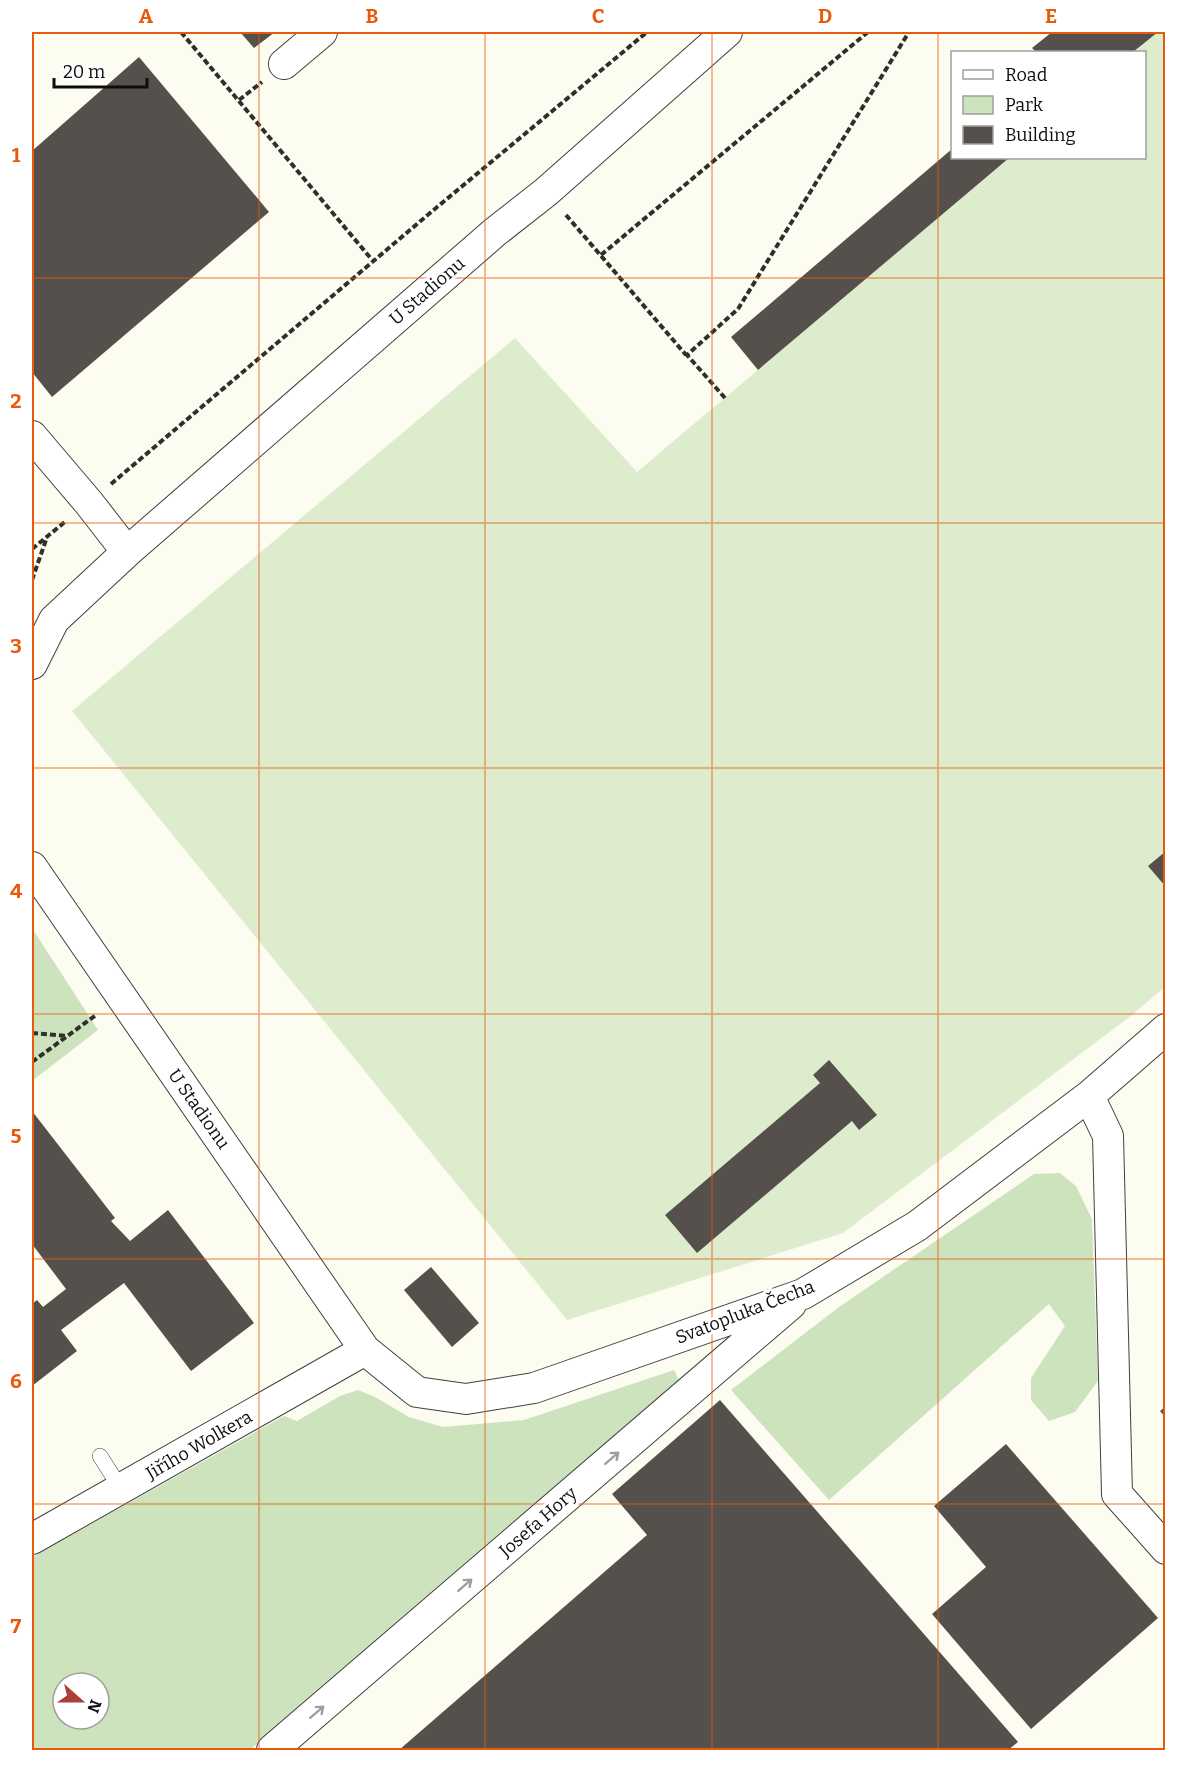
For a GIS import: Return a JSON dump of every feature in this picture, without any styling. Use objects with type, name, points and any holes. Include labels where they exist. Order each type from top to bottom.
[{"type":"street","points":[[284,64],[322,32]]},
{"type":"street","name":"U Stadionu","points":[[32,664],[54,620],[128,552],[495,232],[546,192],[727,32]]},
{"type":"street","points":[[32,436],[128,552]]},
{"type":"street","name":"U Stadionu","points":[[32,867],[365,1350]]},
{"type":"street","name":"Svatopluka Čecha","points":[[365,1350],[417,1392],[466,1399],[534,1388],[803,1294],[917,1226],[1089,1096],[1166,1029]]},
{"type":"street","points":[[1089,1096],[1108,1136],[1117,1494],[1166,1549]]},
{"type":"street","name":"Josefa Hory","points":[[272,1750],[803,1294]]},
{"type":"street","name":"Jiřího Wolkera","points":[[32,1539],[365,1350]]},
{"type":"lane","points":[[100,1456],[121,1488]]},
{"type":"path","points":[[182,32],[373,261]]},
{"type":"path","points":[[32,549],[647,32]]},
{"type":"path","points":[[601,255],[868,32]]},
{"type":"path","points":[[687,355],[738,309],[909,32]]},
{"type":"path","points":[[546,192],[725,398]]},
{"type":"path","points":[[32,580],[47,536]]},
{"type":"path","points":[[32,1062],[121,997]]},
{"type":"path","points":[[32,1033],[67,1036]]},
{"type":"green space","points":[[1158,32],[1165,32],[1165,987],[1132,1015],[843,1233],[567,1320],[72,711],[515,338],[637,472],[1008,159],[1146,159],[1146,51],[1134,51]]},
{"type":"green space","points":[[32,928],[98,1030],[32,1081]]},
{"type":"green space","points":[[1060,1173],[1076,1186],[1092,1219],[1098,1381],[1075,1412],[1049,1421],[1031,1400],[1031,1378],[1065,1326],[1049,1304],[829,1500],[731,1390],[839,1307],[1034,1174]]},
{"type":"green space","points":[[674,1370],[679,1380],[250,1750],[32,1750],[32,1557],[284,1416],[297,1421],[340,1396],[358,1390],[409,1417],[443,1427],[524,1420]]},
{"type":"building","points":[[240,32],[275,32],[254,48]]},
{"type":"building","points":[[1052,32],[1158,32],[1134,51],[1035,51],[1032,48]]},
{"type":"building","points":[[139,57],[269,212],[52,397],[32,372],[32,151]]},
{"type":"building","points":[[951,150],[951,159],[1008,159],[758,370],[731,337]]},
{"type":"building","points":[[1166,851],[1166,887],[1148,866]]},
{"type":"building","points":[[829,1060],[877,1115],[859,1130],[852,1121],[697,1253],[665,1215],[820,1083],[813,1075]]},
{"type":"building","points":[[32,1111],[115,1218],[111,1221],[130,1241],[168,1210],[254,1323],[191,1371],[124,1283],[61,1330],[77,1351],[32,1386],[32,1304],[37,1300],[43,1307],[66,1289],[32,1244]]},
{"type":"building","points":[[431,1267],[479,1323],[452,1347],[404,1290]]},
{"type":"building","points":[[720,1400],[1018,1742],[1008,1750],[399,1750],[647,1535],[612,1494]]},
{"type":"building","points":[[1166,1406],[1166,1418],[1160,1411]]},
{"type":"building","points":[[1006,1444],[1158,1618],[1031,1729],[932,1614],[986,1567],[934,1506]]}]
